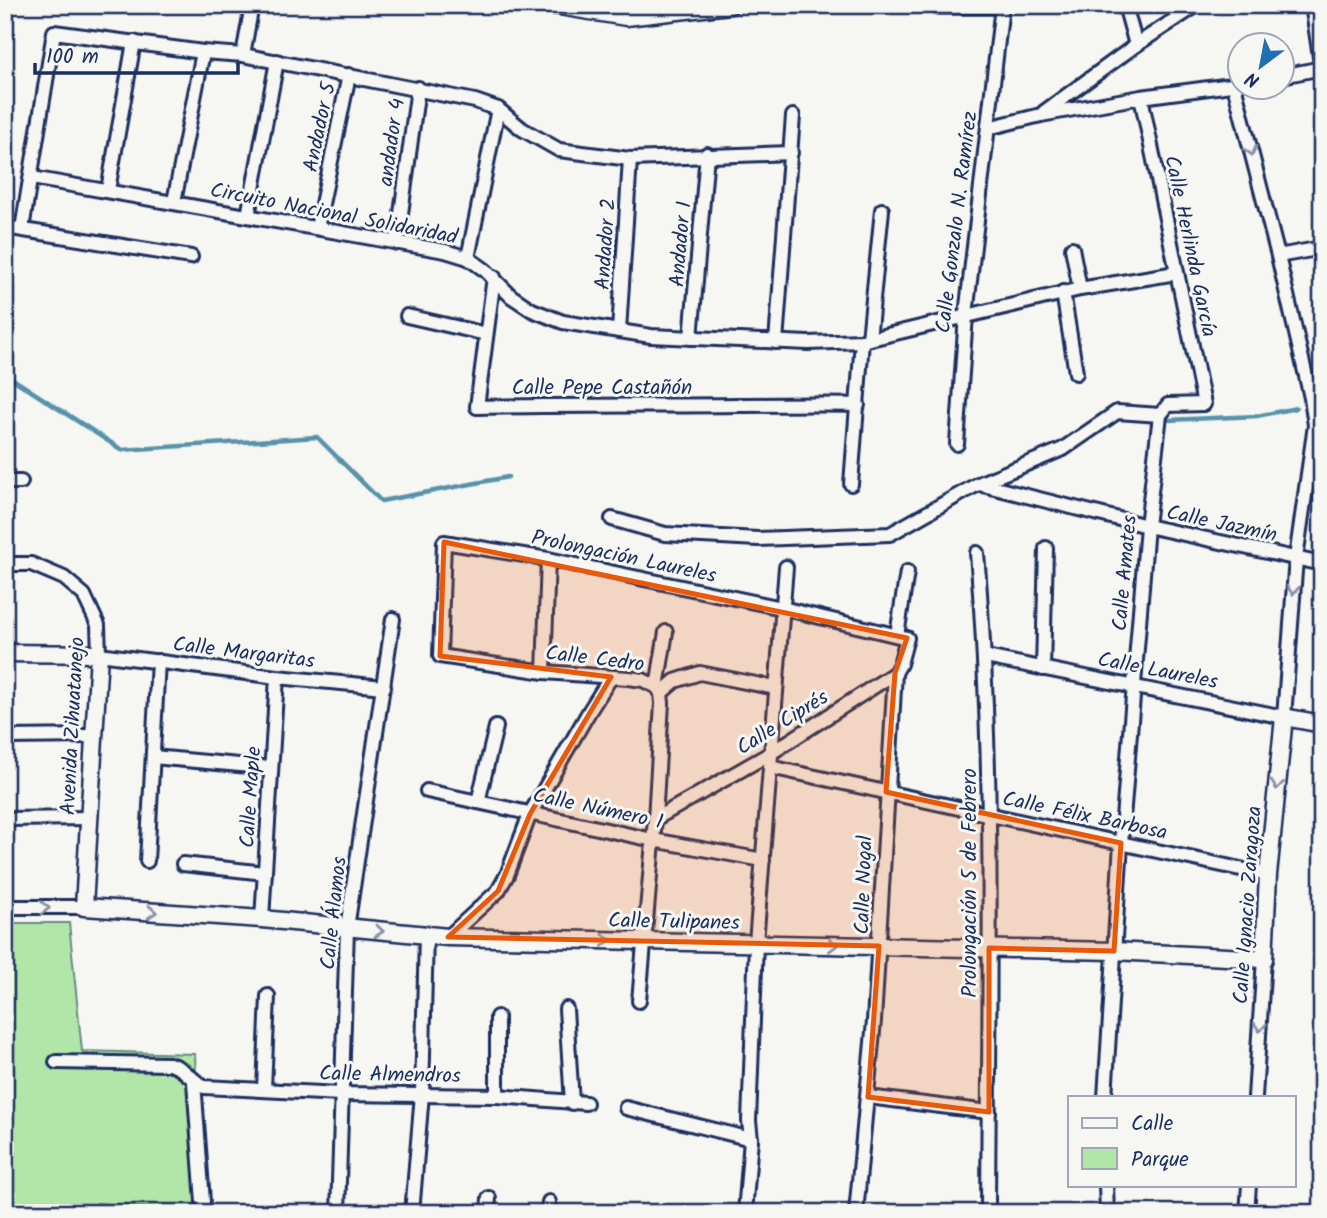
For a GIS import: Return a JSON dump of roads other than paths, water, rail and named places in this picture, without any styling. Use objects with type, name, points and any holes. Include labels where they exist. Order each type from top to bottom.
[{"type":"street","points":[[243,55],[252,5]]},
{"type":"street","points":[[553,5],[626,17],[647,10],[730,5]]},
{"type":"street","points":[[935,5],[1002,6]]},
{"type":"street","points":[[1125,5],[1136,46]]},
{"type":"street","points":[[1041,115],[1197,5]]},
{"type":"street","name":"Calle Gonzalo N. Ramírez","points":[[957,444],[966,315],[1002,6]]},
{"type":"street","points":[[1296,74],[1322,69],[1316,9]]},
{"type":"street","points":[[22,229],[54,32],[243,55],[475,101],[498,109],[522,130],[559,150],[630,159],[707,154],[791,153]]},
{"type":"street","points":[[108,190],[134,42]]},
{"type":"street","points":[[174,202],[203,52]]},
{"type":"street","points":[[248,216],[276,61]]},
{"type":"street","name":"Andador 5","points":[[317,228],[349,75]]},
{"type":"street","points":[[988,128],[1041,115],[1141,97],[1226,85]]},
{"type":"street","name":"andador 4","points":[[397,243],[418,88]]},
{"type":"street","name":"Calle Herlinda García","points":[[1141,97],[1204,404],[1168,405],[1160,415]]},
{"type":"street","points":[[1241,102],[1279,256],[1315,425],[1296,558],[1284,717]]},
{"type":"street","points":[[468,258],[498,109]]},
{"type":"street","points":[[776,342],[793,116]]},
{"type":"street","name":"Andador 1","points":[[691,338],[707,154]]},
{"type":"street","name":"Andador 2","points":[[619,331],[630,159]]},
{"type":"street","name":"Circuito Nacional Solidaridad","points":[[32,178],[445,251],[468,258],[494,277],[511,296],[532,310],[563,322],[651,336],[808,343],[865,340],[1063,292],[1176,273]]},
{"type":"street","points":[[851,484],[865,340],[882,210]]},
{"type":"street","points":[[5,227],[191,257]]},
{"type":"street","points":[[1072,248],[1080,289]]},
{"type":"street","points":[[1279,256],[1322,248]]},
{"type":"street","name":"Calle Pepe Castañón","points":[[494,277],[477,407],[788,403],[859,405]]},
{"type":"street","points":[[1063,292],[1076,373]]},
{"type":"street","points":[[408,316],[486,334]]},
{"type":"street","points":[[612,519],[665,534],[758,538],[890,534],[978,484],[1063,449],[1117,412],[1160,415]]},
{"type":"street","name":"Calle Amates","points":[[1105,1096],[1121,843],[1147,526],[1160,415]]},
{"type":"street","points":[[5,482],[21,482]]},
{"type":"street","name":"Calle Jazmín","points":[[978,484],[1147,526],[1322,564]]},
{"type":"street","name":"Prolongación Laureles","points":[[440,656],[444,541],[548,559],[902,636]]},
{"type":"street","points":[[1043,669],[1046,548]]},
{"type":"street","name":"Prolongación 5 de Febrero","points":[[977,553],[986,657],[989,814],[988,1213]]},
{"type":"street","points":[[544,672],[548,559]]},
{"type":"street","name":"Avenida Zihuatanejo","points":[[5,564],[31,564],[64,578],[84,595],[98,625],[99,654],[84,907]]},
{"type":"street","points":[[745,1213],[751,1139],[749,1121],[756,943],[786,567]]},
{"type":"street","points":[[895,674],[900,664],[907,572]]},
{"type":"street","name":"Calle Álamos","points":[[338,1213],[347,928],[393,619]]},
{"type":"street","points":[[639,1001],[656,819],[662,703],[659,690],[666,632]]},
{"type":"street","points":[[5,653],[99,654]]},
{"type":"street","name":"Calle Margaritas","points":[[99,654],[277,677],[384,687]]},
{"type":"street","name":"Calle Cedro","points":[[440,656],[544,672],[643,680],[659,690],[675,681],[700,673],[776,688]]},
{"type":"street","name":"Calle Laureles","points":[[986,657],[1322,724]]},
{"type":"street","points":[[148,861],[158,661]]},
{"type":"street","name":"Calle Ciprés","points":[[656,819],[771,753],[895,674]]},
{"type":"street","name":"Calle Nogal","points":[[856,1213],[879,946],[895,674]]},
{"type":"street","name":"Calle Maple","points":[[262,919],[277,677]]},
{"type":"street","points":[[448,937],[498,891],[507,875],[530,814],[611,677]]},
{"type":"street","name":"Calle Ignacio Zaragoza","points":[[1255,1096],[1268,875],[1284,717]]},
{"type":"street","points":[[478,803],[496,727]]},
{"type":"street","points":[[5,737],[94,736]]},
{"type":"street","points":[[153,757],[271,768]]},
{"type":"street","name":"Calle Félix Barbosa","points":[[770,767],[1268,875]]},
{"type":"street","name":"Calle Número 1","points":[[427,791],[653,840],[763,860]]},
{"type":"street","points":[[5,819],[89,818]]},
{"type":"street","points":[[183,864],[265,873]]},
{"type":"street","points":[[5,907],[84,907]]},
{"type":"street","name":"Calle Tulipanes","points":[[84,907],[262,919],[448,937],[1114,951],[1264,959]]},
{"type":"street","points":[[412,1213],[422,1094],[426,935]]},
{"type":"street","points":[[264,1089],[268,996]]},
{"type":"street","points":[[566,1009],[572,1103]]},
{"type":"street","points":[[497,1017],[497,1096]]},
{"type":"street","points":[[56,1062],[178,1066],[194,1082],[203,1202]]},
{"type":"street","name":"Calle Almendros","points":[[194,1082],[204,1087],[341,1094],[497,1096],[586,1104]]},
{"type":"street","points":[[868,1097],[989,1112]]},
{"type":"street","points":[[626,1108],[751,1139]]},
{"type":"street","points":[[1105,1186],[1107,1213]]},
{"type":"street","points":[[1247,1213],[1249,1186]]},
{"type":"street","points":[[488,1213],[489,1198]]},
{"type":"waterway","points":[[5,374],[122,450],[317,437],[381,501],[508,477]]},
{"type":"waterway","points":[[1168,420],[1257,416],[1296,408]]}]
